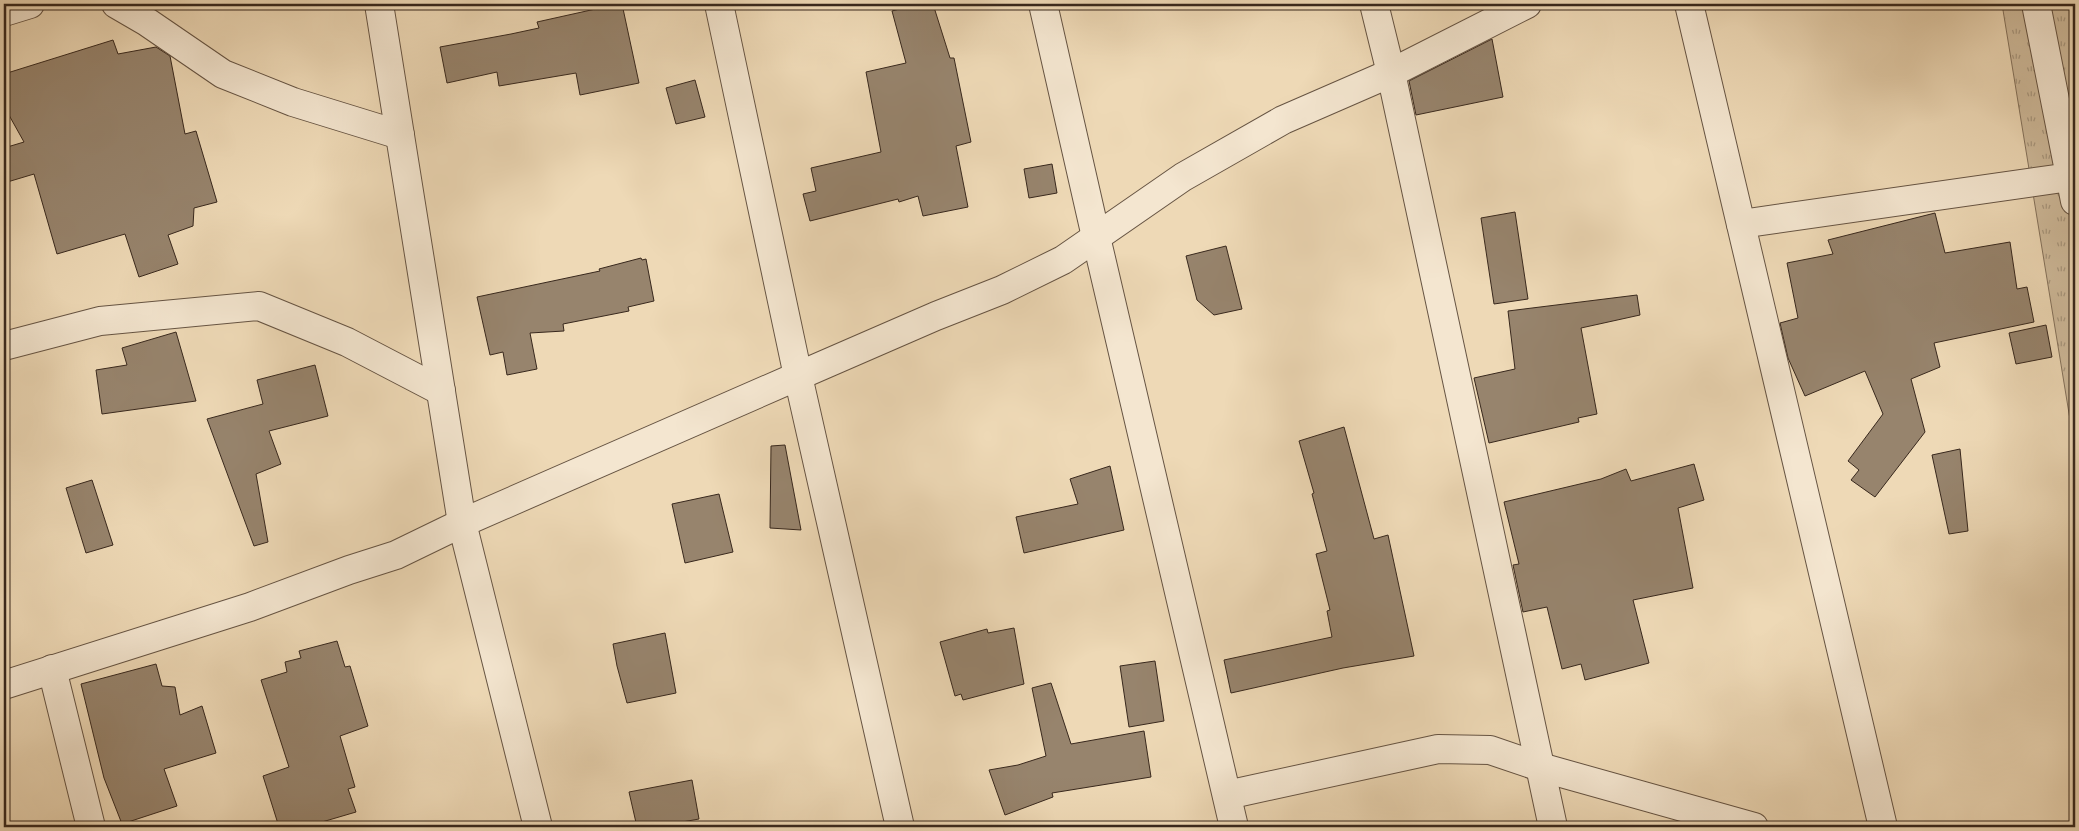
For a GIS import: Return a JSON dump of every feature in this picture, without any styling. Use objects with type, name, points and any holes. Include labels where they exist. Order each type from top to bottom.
[{"type":"street","points":[[4,12],[30,4]]},
{"type":"street","points":[[116,4],[147,22],[223,74],[293,102],[400,134]]},
{"type":"street","points":[[379,4],[462,523],[538,827]]},
{"type":"street","points":[[719,4],[798,376],[900,827]]},
{"type":"street","points":[[1044,4],[1096,237],[1234,827]]},
{"type":"street","points":[[1374,4],[1391,73],[1553,827]]},
{"type":"street","points":[[4,685],[250,607],[349,570],[396,555],[462,523],[798,376],[936,316],[1002,290],[1063,260],[1183,177],[1282,120],[1391,73],[1527,4]]},
{"type":"street","points":[[1689,4],[1883,827]]},
{"type":"street","points":[[1741,224],[2074,185],[2036,4]]},
{"type":"street","points":[[4,346],[100,321],[259,306],[347,342],[441,391]]},
{"type":"street","points":[[52,669],[91,827]]},
{"type":"street","points":[[1227,796],[1438,750],[1490,750],[1754,827]]},
{"type":"green space","points":[[2002,4],[2075,4],[2075,450]]},
{"type":"building","points":[[622,4],[639,83],[580,95],[576,73],[499,86],[497,72],[447,83],[440,47],[539,28],[537,22]]},
{"type":"building","points":[[918,4],[933,4],[950,58],[954,58],[971,142],[956,146],[968,207],[923,216],[918,196],[899,202],[898,199],[810,221],[803,194],[816,191],[811,168],[881,152],[866,72],[906,63],[892,11]]},
{"type":"building","points":[[1492,39],[1503,97],[1416,115],[1409,81]]},
{"type":"building","points":[[113,40],[118,54],[156,47],[170,56],[185,134],[196,131],[217,202],[194,208],[193,226],[168,235],[178,264],[139,277],[125,234],[57,254],[34,174],[4,183],[4,148],[24,142],[5,108],[4,74]]},
{"type":"building","points":[[695,80],[705,117],[676,124],[666,88]]},
{"type":"building","points":[[1052,164],[1057,193],[1029,198],[1024,169]]},
{"type":"building","points":[[1515,212],[1528,299],[1494,304],[1481,218]]},
{"type":"building","points":[[1935,213],[1945,253],[2010,242],[2017,289],[2027,287],[2034,322],[1934,343],[1940,367],[1911,379],[1925,432],[1875,497],[1851,480],[1859,470],[1848,461],[1883,414],[1865,371],[1805,396],[1788,358],[1780,323],[1798,318],[1787,263],[1833,254],[1828,240]]},
{"type":"building","points":[[1226,246],[1242,309],[1214,315],[1197,300],[1186,256]]},
{"type":"building","points":[[641,258],[642,260],[646,259],[654,301],[628,307],[629,311],[563,324],[564,331],[530,333],[537,369],[507,375],[503,352],[490,355],[477,297],[600,271],[599,269]]},
{"type":"building","points":[[1637,295],[1640,315],[1581,328],[1597,414],[1578,418],[1579,422],[1489,443],[1474,378],[1515,369],[1508,311]]},
{"type":"building","points":[[2046,325],[2052,357],[2016,364],[2009,333]]},
{"type":"building","points":[[176,332],[196,401],[102,414],[96,370],[127,365],[122,348]]},
{"type":"building","points":[[315,365],[328,416],[269,431],[281,464],[256,474],[268,542],[254,546],[207,419],[263,404],[257,380]]},
{"type":"building","points":[[1344,427],[1374,539],[1388,535],[1414,656],[1343,668],[1231,693],[1224,660],[1332,637],[1327,611],[1330,610],[1316,554],[1327,551],[1312,494],[1314,493],[1299,441]]},
{"type":"building","points":[[785,445],[801,530],[770,528],[771,446]]},
{"type":"building","points":[[1960,449],[1968,531],[1949,534],[1932,455]]},
{"type":"building","points":[[1694,464],[1704,500],[1678,508],[1693,588],[1633,600],[1649,663],[1585,680],[1581,664],[1562,669],[1547,607],[1523,612],[1513,565],[1519,564],[1504,502],[1601,479],[1626,469],[1631,481]]},
{"type":"building","points":[[1110,466],[1124,530],[1024,553],[1016,517],[1078,504],[1070,479]]},
{"type":"building","points":[[92,480],[113,545],[86,553],[66,488]]},
{"type":"building","points":[[719,494],[733,552],[685,563],[672,504]]},
{"type":"building","points":[[1014,628],[1024,684],[963,700],[961,694],[955,696],[940,642],[987,629],[988,633]]},
{"type":"building","points":[[665,633],[676,693],[627,703],[613,644]]},
{"type":"building","points":[[337,641],[345,667],[350,666],[368,726],[340,736],[355,787],[348,789],[356,812],[305,827],[279,827],[263,776],[289,767],[261,680],[287,672],[285,662],[301,658],[299,651]]},
{"type":"building","points":[[1155,661],[1164,721],[1129,727],[1120,666]]},
{"type":"building","points":[[156,664],[162,686],[175,687],[180,715],[202,706],[216,753],[164,769],[177,806],[122,824],[104,778],[81,684]]},
{"type":"building","points":[[1051,683],[1071,744],[1144,731],[1151,777],[1052,793],[1053,797],[1005,815],[989,770],[1018,765],[1046,756],[1032,688]]},
{"type":"building","points":[[692,780],[699,819],[654,827],[637,827],[629,792]]}]
